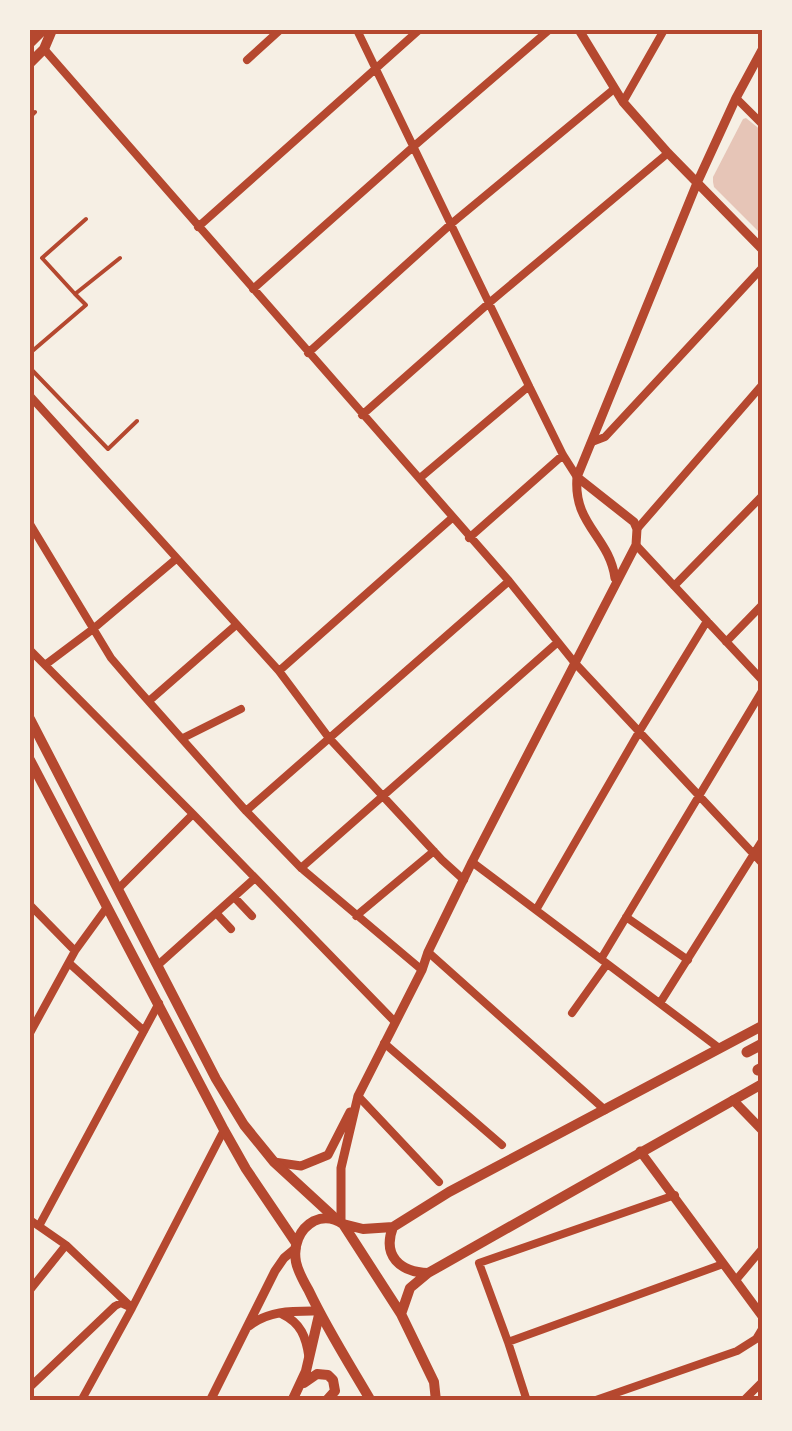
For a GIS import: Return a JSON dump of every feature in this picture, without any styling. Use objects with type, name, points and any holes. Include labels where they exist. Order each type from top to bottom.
[{"type":"main road","points":[[30,43],[42,30]]},
{"type":"main road","points":[[30,62],[44,48],[52,30]]},
{"type":"main road","points":[[30,719],[216,1078],[244,1125],[274,1162],[340,1222],[401,1314],[434,1382],[436,1401]]},
{"type":"main road","points":[[30,760],[224,1130],[296,1246]]},
{"type":"main road","points":[[371,1401],[296,1264],[296,1246],[312,1222],[324,1218],[363,1229],[392,1227],[449,1192],[762,1026]]},
{"type":"main road","points":[[747,1052],[762,1044]]},
{"type":"main road","points":[[401,1314],[410,1288],[428,1273],[733,1100],[761,1074]]},
{"type":"main road","points":[[392,1227],[389,1248],[394,1259],[413,1272],[428,1273]]},
{"type":"main road","points":[[300,1388],[319,1312]]},
{"type":"main road","points":[[292,1401],[312,1376],[322,1372],[333,1380],[335,1391],[326,1401]]},
{"type":"street","points":[[247,60],[280,30]]},
{"type":"street","points":[[357,30],[563,455],[577,477],[625,513],[638,529]]},
{"type":"street","points":[[198,226],[419,30]]},
{"type":"street","points":[[253,289],[549,30]]},
{"type":"street","points":[[579,30],[623,102],[762,249]]},
{"type":"street","points":[[623,102],[664,30]]},
{"type":"street","points":[[44,48],[509,581],[574,662],[762,863]]},
{"type":"street","points":[[616,581],[610,556],[579,507],[577,477],[697,183],[762,50]]},
{"type":"street","points":[[308,353],[450,224],[614,89]]},
{"type":"street","points":[[736,98],[762,124]]},
{"type":"street","points":[[362,415],[668,153]]},
{"type":"street","points":[[592,442],[605,437],[762,268]]},
{"type":"street","points":[[274,1162],[301,1166],[328,1155],[472,862],[636,544],[638,529],[762,385]]},
{"type":"street","points":[[420,478],[529,386]]},
{"type":"street","points":[[30,396],[278,671],[329,738],[464,880]]},
{"type":"street","points":[[470,538],[563,455]]},
{"type":"street","points":[[674,586],[762,496]]},
{"type":"street","points":[[278,671],[452,518]]},
{"type":"street","points":[[30,524],[111,658],[246,811],[302,868],[422,970]]},
{"type":"street","points":[[636,544],[762,680]]},
{"type":"street","points":[[45,665],[176,559]]},
{"type":"street","points":[[246,811],[509,581]]},
{"type":"street","points":[[726,642],[762,605]]},
{"type":"street","points":[[536,910],[707,621]]},
{"type":"street","points":[[149,701],[236,625]]},
{"type":"street","points":[[302,868],[558,642]]},
{"type":"street","points":[[30,650],[394,1022]]},
{"type":"street","points":[[572,1013],[762,691]]},
{"type":"street","points":[[183,738],[241,709]]},
{"type":"street","points":[[119,888],[193,814]]},
{"type":"street","points":[[660,1003],[762,841]]},
{"type":"street","points":[[356,916],[434,851]]},
{"type":"street","points":[[472,862],[719,1048]]},
{"type":"street","points":[[158,965],[255,878]]},
{"type":"street","points":[[235,898],[252,916]]},
{"type":"street","points":[[30,905],[75,951]]},
{"type":"street","points":[[30,1032],[75,951],[107,907]]},
{"type":"street","points":[[217,914],[231,929]]},
{"type":"street","points":[[626,917],[688,960]]},
{"type":"street","points":[[428,952],[605,1110]]},
{"type":"street","points":[[69,964],[144,1031]]},
{"type":"street","points":[[40,1226],[159,1004]]},
{"type":"street","points":[[384,1043],[502,1144]]},
{"type":"street","points":[[358,1096],[440,1182]]},
{"type":"street","points":[[340,1222],[341,1168],[358,1096]]},
{"type":"street","points":[[733,1100],[762,1130]]},
{"type":"street","points":[[81,1401],[224,1130]]},
{"type":"street","points":[[640,1151],[762,1316]]},
{"type":"street","points":[[526,1401],[479,1263],[675,1196]]},
{"type":"street","points":[[30,1220],[66,1245],[132,1308]]},
{"type":"street","points":[[30,1290],[66,1245]]},
{"type":"street","points":[[210,1401],[249,1326],[250,1316],[275,1271],[296,1246]]},
{"type":"street","points":[[736,1280],[762,1250]]},
{"type":"street","points":[[508,1342],[723,1264]]},
{"type":"street","points":[[30,1387],[115,1306],[122,1303],[132,1308]]},
{"type":"street","points":[[249,1326],[260,1317],[279,1313],[319,1312]]},
{"type":"street","points":[[279,1313],[288,1316],[304,1332],[309,1359]]},
{"type":"street","points":[[593,1401],[737,1350],[756,1339],[762,1330]]},
{"type":"street","points":[[742,1401],[762,1382]]},
{"type":"lane","points":[[30,117],[35,112]]},
{"type":"lane","points":[[30,352],[86,305],[42,258],[86,219]]},
{"type":"lane","points":[[76,294],[120,258]]},
{"type":"lane","points":[[30,340],[37,347]]},
{"type":"lane","points":[[30,368],[108,449],[137,421]]},
{"type":"building","points":[[746,118],[762,131],[762,235],[713,182]]}]
